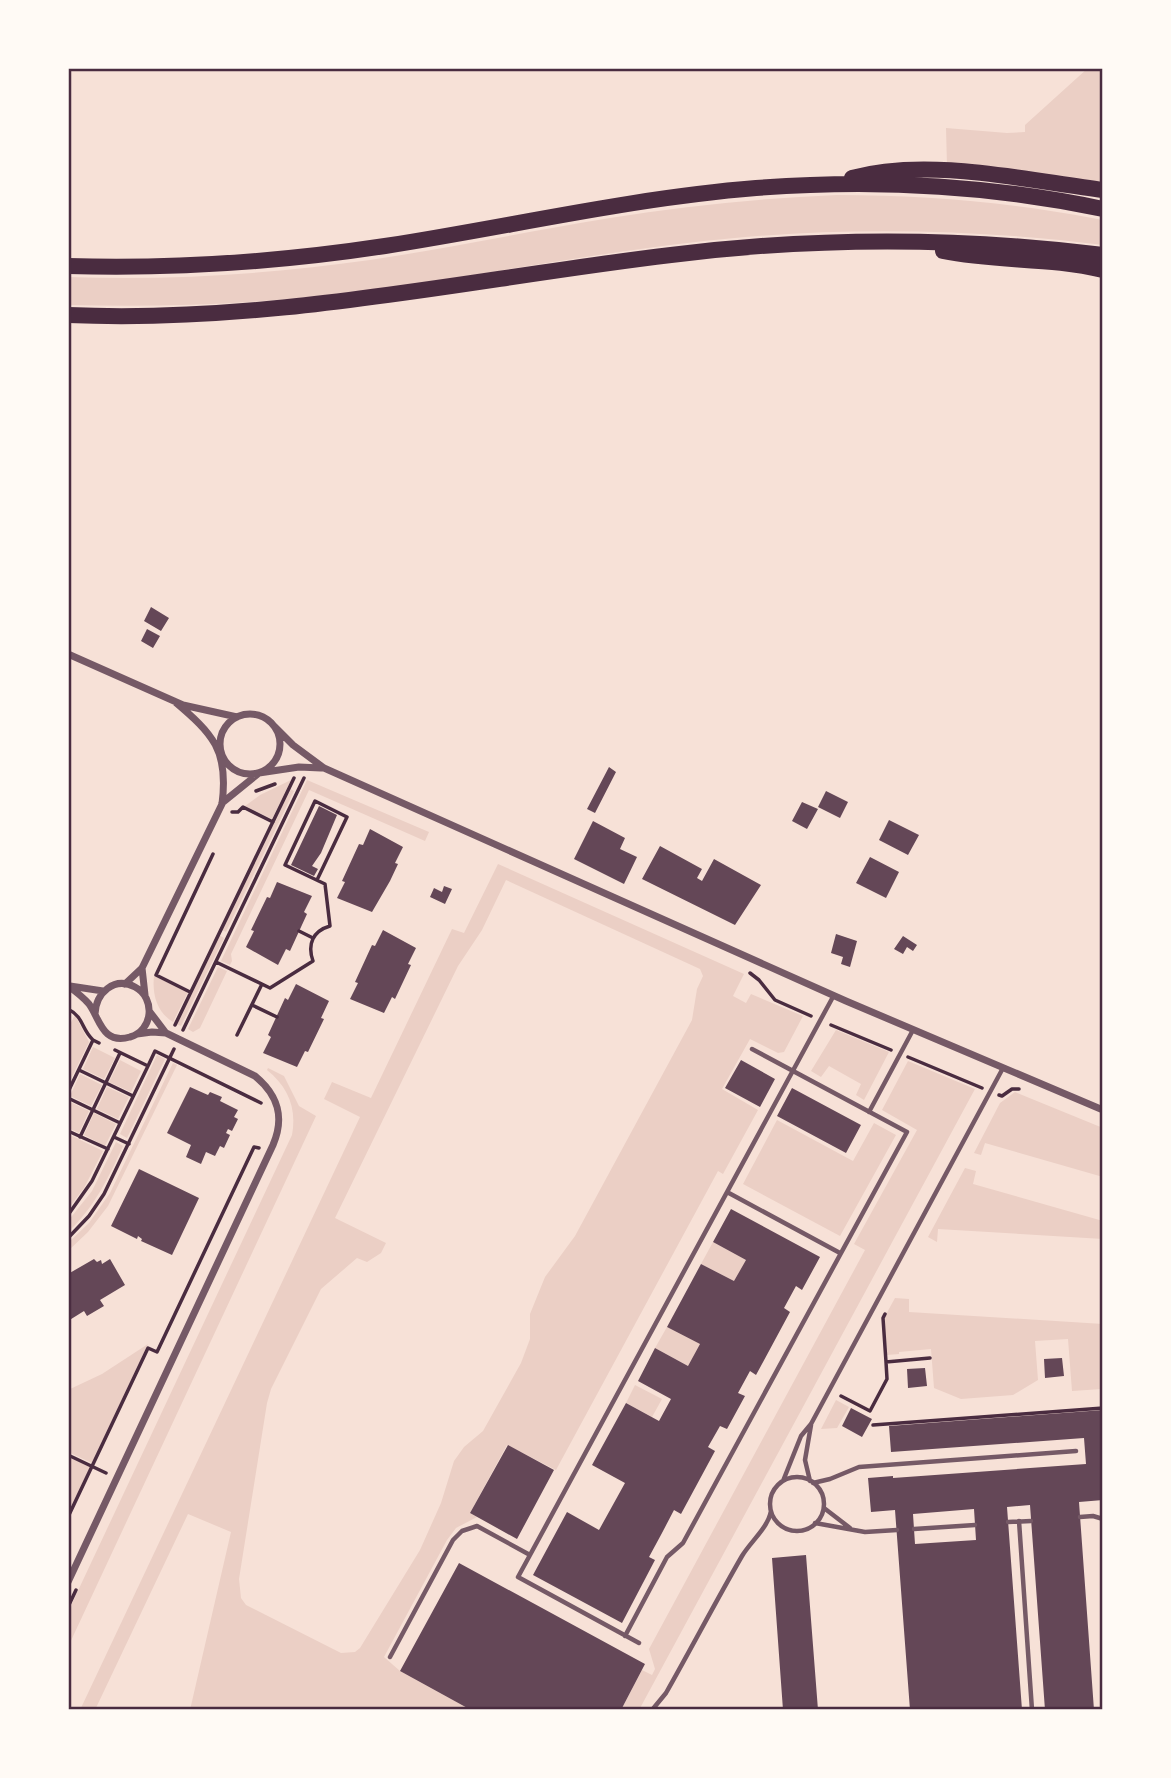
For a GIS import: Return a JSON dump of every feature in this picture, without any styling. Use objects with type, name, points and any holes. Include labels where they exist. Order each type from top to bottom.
[{"type":"highway","points":[[813,185],[899,170],[972,174],[1103,190]]},
{"type":"highway","points":[[68,266],[186,266],[309,257],[678,197],[752,188],[896,184],[979,189],[1049,198],[1103,209]]},
{"type":"highway","points":[[892,242],[968,255],[1063,263],[1103,271]]},
{"type":"highway","points":[[68,315],[180,315],[283,309],[404,295],[695,252],[806,243],[987,244],[1103,255]]},
{"type":"street","points":[[68,654],[174,701],[237,717]]},
{"type":"street","points":[[174,701],[206,730],[231,768],[240,773],[299,767],[324,768]]},
{"type":"street","points":[[125,984],[142,968],[222,804],[224,784],[220,741],[223,731],[237,717],[257,715],[266,719],[293,745],[324,768],[913,1030],[1103,1110]]},
{"type":"street","points":[[222,804],[275,762],[280,743],[274,726]]},
{"type":"street","points":[[142,968],[150,1012],[166,1033]]},
{"type":"street","points":[[95,1014],[95,1005],[103,991],[117,984],[139,989],[145,996]]},
{"type":"street","points":[[68,986],[103,991]]},
{"type":"street","points":[[68,986],[88,1003],[103,1031],[110,1036],[128,1038],[152,1032],[166,1033],[255,1076],[267,1086],[275,1098],[280,1116],[273,1145],[68,1582]]},
{"type":"street","points":[[137,1034],[144,1028],[150,1012]]},
{"type":"lane","points":[[639,1643],[518,1577],[834,995]]},
{"type":"lane","points":[[869,1112],[913,1030]]},
{"type":"lane","points":[[625,1636],[666,1559],[683,1543],[907,1132],[752,1049]]},
{"type":"lane","points":[[652,1710],[666,1693],[752,1540],[768,1522],[771,1497],[783,1481],[801,1436],[811,1424],[1003,1068]]},
{"type":"lane","points":[[727,1192],[840,1253]]},
{"type":"lane","points":[[771,1511],[778,1523],[790,1530],[803,1530],[821,1516],[822,1495],[811,1482],[805,1460],[811,1424]]},
{"type":"lane","points":[[783,1481],[793,1478],[811,1482],[830,1479],[855,1468],[1076,1451]]},
{"type":"lane","points":[[823,1506],[851,1528]]},
{"type":"lane","points":[[1080,1517],[1093,1516],[1103,1519]]},
{"type":"lane","points":[[1019,1521],[1032,1710]]},
{"type":"lane","points":[[1008,1522],[1031,1521]]},
{"type":"lane","points":[[815,1523],[865,1532],[897,1530]]},
{"type":"lane","points":[[914,1529],[975,1525]]},
{"type":"lane","points":[[390,1657],[453,1540],[462,1531],[477,1526],[530,1555]]},
{"type":"path","points":[[184,1030],[174,1025],[295,776]]},
{"type":"path","points":[[68,1237],[100,1201],[307,776],[285,779]]},
{"type":"path","points":[[251,793],[278,782]]},
{"type":"path","points":[[290,785],[299,789]]},
{"type":"path","points":[[216,962],[270,988],[313,961],[310,951],[313,938],[319,930],[330,926],[325,884],[317,880],[285,864],[315,801],[347,817],[317,880]]},
{"type":"path","points":[[227,822],[241,802]]},
{"type":"path","points":[[233,810],[238,812],[243,807],[273,822]]},
{"type":"path","points":[[190,992],[156,975],[216,847]]},
{"type":"path","points":[[299,931],[313,938]]},
{"type":"path","points":[[219,932],[228,936]]},
{"type":"path","points":[[742,969],[759,980],[775,1000],[1002,1096]]},
{"type":"path","points":[[237,1035],[262,984]]},
{"type":"path","points":[[252,1005],[276,1017]]},
{"type":"path","points":[[68,1009],[78,1014],[87,1033],[102,1044]]},
{"type":"path","points":[[68,1092],[93,1040]]},
{"type":"path","points":[[111,1048],[148,1066]]},
{"type":"path","points":[[68,1215],[85,1193],[108,1150],[155,1051],[266,1106]]},
{"type":"path","points":[[80,1137],[120,1053]]},
{"type":"path","points":[[79,1070],[133,1096]]},
{"type":"path","points":[[999,1102],[1002,1096],[1012,1089],[1022,1090]]},
{"type":"path","points":[[68,1098],[120,1123]]},
{"type":"path","points":[[68,1131],[108,1150]]},
{"type":"path","points":[[114,1137],[129,1144]]},
{"type":"path","points":[[68,1517],[148,1348],[157,1352],[254,1147],[258,1149],[264,1139]]},
{"type":"path","points":[[841,1396],[870,1411],[887,1379],[883,1318],[887,1309]]},
{"type":"path","points":[[886,1362],[930,1358]]},
{"type":"path","points":[[873,1425],[1103,1408]]},
{"type":"path","points":[[68,1455],[117,1478]]},
{"type":"path","points":[[68,1607],[80,1582]]},
{"type":"shaded area","points":[[1088,68],[1103,68],[1103,182],[947,166],[946,128],[1025,132],[1025,125]]},
{"type":"shaded area","points":[[837,195],[965,200],[1103,220],[1103,245],[969,233],[879,231],[790,234],[692,242],[378,289],[294,298],[198,304],[68,305],[68,277],[182,277],[295,269],[370,260],[666,210],[752,200]]},
{"type":"shaded area","points":[[291,780],[272,819],[245,806],[260,795]]},
{"type":"shaded area","points":[[307,780],[429,832],[425,841],[309,790],[231,954],[230,965],[221,961]]},
{"type":"shaded area","points":[[290,789],[294,791],[226,932],[222,930]]},
{"type":"shaded area","points":[[498,864],[744,974],[733,996],[746,1003],[751,994],[803,1016],[784,1052],[778,1053],[750,1039],[722,1089],[758,1110],[723,1174],[718,1171],[556,1470],[507,1445],[470,1513],[477,1517],[456,1528],[447,1540],[384,1657],[400,1671],[471,1710],[190,1710],[231,1532],[188,1514],[95,1710],[80,1710],[360,1117],[324,1099],[332,1082],[371,1098],[452,929],[464,933]],"holes":[[[506,880],[700,969],[703,976],[697,989],[692,1020],[575,1236],[545,1277],[530,1314],[530,1339],[521,1363],[483,1431],[464,1447],[454,1461],[441,1503],[420,1550],[360,1648],[355,1652],[341,1653],[246,1605],[241,1598],[239,1579],[271,1389],[321,1289],[357,1258],[367,1262],[381,1253],[386,1243],[335,1218],[458,966],[482,930]]]},
{"type":"shaded area","points":[[219,935],[224,938],[181,1026],[176,1024]]},
{"type":"shaded area","points":[[218,967],[227,971],[200,1028],[193,1032],[188,1029]]},
{"type":"shaded area","points":[[154,976],[188,992],[173,1022],[163,1013],[157,1002]]},
{"type":"shaded area","points":[[75,1015],[89,1042],[68,1085],[68,1028]]},
{"type":"shaded area","points":[[836,1030],[889,1052],[864,1100],[856,1095],[861,1084],[829,1066],[821,1077],[811,1071]]},
{"type":"shaded area","points":[[93,1047],[115,1058],[104,1079],[83,1069]]},
{"type":"shaded area","points":[[157,1055],[165,1059],[127,1138],[120,1134]]},
{"type":"shaded area","points":[[120,1060],[141,1071],[131,1092],[109,1082]]},
{"type":"shaded area","points":[[908,1061],[975,1089],[639,1710],[621,1710],[642,1670],[652,1675],[655,1669],[649,1649],[865,1250],[854,1244],[917,1130],[882,1110]]},
{"type":"shaded area","points":[[173,1063],[177,1065],[108,1206],[88,1232],[68,1251],[68,1243],[89,1223],[110,1193]]},
{"type":"shaded area","points":[[268,1068],[284,1076],[299,1106],[316,1116],[68,1647],[68,1612],[292,1135],[292,1107],[285,1091]]},
{"type":"shaded area","points":[[80,1074],[102,1085],[91,1106],[70,1096]]},
{"type":"shaded area","points":[[107,1087],[129,1097],[118,1119],[97,1109]]},
{"type":"shaded area","points":[[1015,1092],[1103,1128],[1103,1177],[985,1143],[981,1155],[974,1153],[1000,1103]]},
{"type":"shaded area","points":[[68,1101],[89,1111],[79,1133],[68,1128]]},
{"type":"shaded area","points":[[94,1113],[116,1124],[105,1146],[84,1135]]},
{"type":"shaded area","points":[[777,1120],[853,1161],[874,1123],[896,1135],[840,1236],[743,1184]]},
{"type":"shaded area","points":[[68,1134],[103,1151],[84,1188],[68,1209]]},
{"type":"shaded area","points":[[116,1142],[123,1146],[106,1181],[86,1213],[68,1232],[68,1221],[92,1191]]},
{"type":"shaded area","points":[[965,1168],[976,1171],[973,1184],[1103,1221],[1103,1239],[938,1229],[937,1242],[928,1237]]},
{"type":"shaded area","points":[[713,1242],[746,1260],[734,1281],[701,1264]]},
{"type":"shaded area","points":[[895,1298],[909,1299],[909,1312],[1103,1324],[1103,1398],[1102,1389],[1072,1391],[1068,1339],[1035,1341],[1038,1380],[1013,1395],[961,1399],[934,1388],[931,1349],[887,1355],[884,1318]]},
{"type":"shaded area","points":[[667,1327],[700,1344],[688,1366],[655,1348]]},
{"type":"shaded area","points":[[148,1344],[92,1463],[68,1452],[68,1390],[102,1374]]},
{"type":"shaded area","points":[[635,1385],[662,1399],[652,1417],[626,1403]]},
{"type":"shaded area","points":[[836,1400],[849,1407],[837,1428],[821,1429]]},
{"type":"shaded area","points":[[68,1457],[90,1467],[68,1513]]},
{"type":"building","points":[[151,607],[169,618],[161,631],[144,621]]},
{"type":"building","points":[[147,629],[160,636],[153,648],[141,641]]},
{"type":"building","points":[[609,767],[616,772],[595,813],[587,809]]},
{"type":"building","points":[[826,791],[848,802],[840,818],[818,807]]},
{"type":"building","points":[[802,802],[818,809],[807,829],[792,821]]},
{"type":"building","points":[[319,806],[337,815],[321,853],[312,866],[318,869],[314,876],[291,865]]},
{"type":"building","points":[[889,820],[919,835],[908,855],[879,840]]},
{"type":"building","points":[[593,821],[625,838],[620,849],[637,857],[624,884],[574,859]]},
{"type":"building","points":[[370,829],[403,847],[390,881],[372,912],[337,898],[359,844],[363,845]]},
{"type":"building","points":[[660,846],[702,869],[697,878],[702,881],[714,859],[761,885],[735,925],[642,879]]},
{"type":"building","points":[[870,857],[899,872],[886,898],[856,883]]},
{"type":"building","points":[[277,882],[312,896],[290,951],[286,949],[278,965],[246,947],[254,931],[251,930]]},
{"type":"building","points":[[444,886],[452,889],[445,904],[430,897],[434,888],[442,892]]},
{"type":"building","points":[[383,930],[416,948],[395,999],[392,997],[384,1013],[350,999],[372,945],[375,946]]},
{"type":"building","points":[[836,934],[857,941],[850,967],[841,964],[843,957],[831,953]]},
{"type":"building","points":[[903,936],[917,945],[913,951],[907,947],[903,954],[894,949]]},
{"type":"building","points":[[296,984],[329,1001],[321,1018],[324,1019],[308,1052],[305,1051],[297,1067],[263,1053],[285,998],[288,1000]]},
{"type":"building","points":[[741,1060],[775,1079],[760,1107],[725,1088]]},
{"type":"building","points":[[190,1087],[208,1095],[210,1092],[222,1097],[220,1101],[238,1110],[234,1117],[238,1119],[232,1131],[228,1129],[226,1133],[230,1135],[224,1148],[220,1146],[215,1156],[206,1152],[201,1164],[186,1157],[191,1145],[167,1133]]},
{"type":"building","points":[[792,1088],[861,1125],[846,1153],[777,1116]]},
{"type":"building","points":[[139,1169],[199,1198],[172,1255],[141,1241],[138,1236],[137,1239],[111,1226]]},
{"type":"building","points":[[731,1209],[820,1257],[802,1290],[796,1286],[784,1308],[790,1312],[756,1375],[750,1371],[738,1393],[745,1396],[727,1429],[720,1426],[708,1447],[715,1451],[681,1514],[674,1510],[649,1557],[655,1560],[622,1623],[533,1575],[567,1512],[599,1530],[625,1483],[592,1465],[626,1403],[659,1421],[671,1399],[638,1381],[655,1348],[688,1366],[700,1344],[667,1327],[701,1264],[734,1281],[746,1260],[713,1242]]},
{"type":"building","points":[[94,1259],[97,1262],[101,1260],[102,1264],[110,1259],[125,1285],[100,1300],[104,1306],[87,1316],[84,1311],[68,1321],[68,1274]]},
{"type":"building","points":[[1062,1358],[1064,1376],[1045,1378],[1044,1359]]},
{"type":"building","points":[[925,1368],[927,1386],[908,1388],[907,1369]]},
{"type":"building","points":[[851,1408],[872,1419],[862,1437],[842,1426]]},
{"type":"building","points":[[1103,1410],[1103,1500],[1079,1502],[1094,1710],[1045,1710],[1030,1505],[1007,1507],[1022,1710],[910,1710],[895,1510],[871,1512],[868,1478],[1086,1464],[1084,1438],[891,1452],[889,1426]],"holes":[[[974,1509],[976,1540],[915,1544],[913,1514]]]},
{"type":"building","points":[[508,1445],[554,1470],[517,1539],[470,1513]]},
{"type":"building","points":[[806,1555],[818,1710],[783,1710],[772,1558]]},
{"type":"building","points":[[459,1563],[645,1664],[621,1710],[471,1710],[400,1671]]}]
